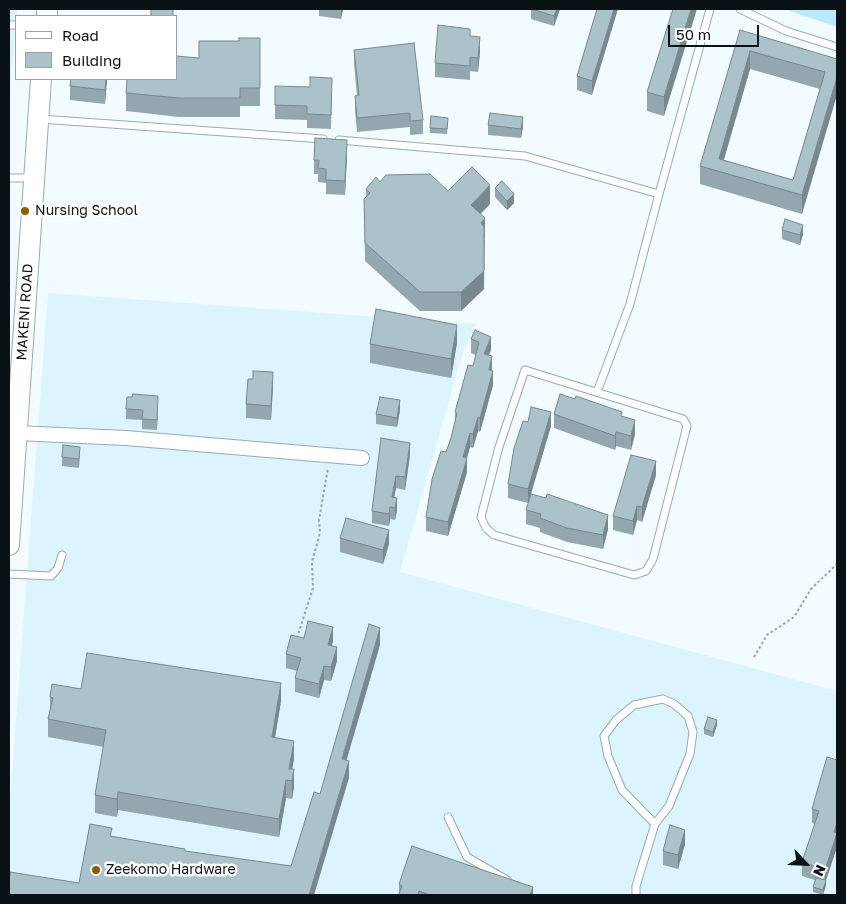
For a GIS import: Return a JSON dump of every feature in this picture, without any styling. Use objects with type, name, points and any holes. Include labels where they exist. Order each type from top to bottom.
[{"type":"main road","name":"MAKENI ROAD","points":[[9,546],[13,453],[17,433],[41,80]]},
{"type":"street","points":[[17,433],[126,438],[362,458]]},
{"type":"lane","points":[[597,392],[630,304],[710,9]]},
{"type":"lane","points":[[740,9],[786,31],[837,47]]},
{"type":"lane","points":[[38,119],[269,134],[525,156],[660,194]]},
{"type":"lane","points":[[9,178],[34,178]]},
{"type":"lane","points":[[525,370],[597,392],[683,419],[687,426],[652,559],[646,571],[634,575],[494,535],[486,528],[481,518],[499,447],[525,370]]},
{"type":"lane","points":[[9,574],[51,576],[58,568],[62,555]]},
{"type":"lane","points":[[636,895],[636,886],[654,824],[669,806],[690,754],[693,732],[688,716],[674,704],[663,699],[634,705],[616,720],[604,736],[608,756],[622,790],[654,824]]},
{"type":"lane","points":[[448,817],[467,857],[517,886]]},
{"type":"path","points":[[296,642],[313,588],[312,562],[320,533],[319,520],[327,477],[328,455]]},
{"type":"path","points":[[754,657],[767,636],[794,617],[811,589],[837,564]]},
{"type":"shaded area","points":[[9,9],[17,9],[15,15],[9,106]]},
{"type":"shaded area","points":[[784,9],[837,9],[837,27]]},
{"type":"shaded area","points":[[48,293],[476,324],[462,355],[400,572],[837,691],[837,895],[9,895],[9,814]]},
{"type":"building","points":[[151,9],[173,9],[173,15],[151,15]]},
{"type":"building","points":[[531,9],[557,9],[554,16]]},
{"type":"building","points":[[597,9],[614,9],[592,81],[577,76]]},
{"type":"building","points":[[673,9],[691,9],[664,97],[647,92]]},
{"type":"building","points":[[438,25],[470,29],[470,36],[480,37],[478,58],[470,57],[470,66],[435,63]]},
{"type":"building","points":[[740,30],[837,59],[837,77],[802,195],[700,166]],"holes":[[[750,51],[825,72],[793,180],[719,159]]]},
{"type":"building","points":[[239,38],[260,38],[260,88],[240,88],[240,98],[179,98],[126,93],[127,80],[178,80],[178,56],[199,58],[199,41],[239,41]]},
{"type":"building","points":[[414,43],[423,120],[410,121],[410,113],[357,118],[355,96],[359,95],[354,50]]},
{"type":"building","points":[[310,77],[332,78],[331,115],[307,114],[307,106],[275,105],[275,86],[310,87]]},
{"type":"building","points":[[71,80],[106,80],[105,90],[70,86]]},
{"type":"building","points":[[490,113],[523,117],[521,129],[488,125]]},
{"type":"building","points":[[431,116],[448,118],[447,129],[430,128]]},
{"type":"building","points":[[315,138],[347,140],[345,181],[326,180],[326,169],[318,168],[319,160],[314,160]]},
{"type":"building","points":[[472,167],[490,185],[471,205],[485,218],[481,223],[484,227],[484,271],[461,292],[420,292],[365,243],[364,199],[370,193],[366,189],[376,177],[380,182],[386,175],[430,174],[448,191]]},
{"type":"building","points":[[502,181],[514,194],[507,201],[495,188]]},
{"type":"building","points":[[785,219],[803,225],[800,235],[782,230]]},
{"type":"building","points":[[376,309],[457,325],[451,359],[370,344]]},
{"type":"building","points":[[475,330],[491,337],[484,354],[492,356],[489,370],[493,371],[480,418],[478,417],[473,434],[470,433],[463,457],[467,458],[448,522],[426,517],[432,479],[441,451],[446,452],[451,438],[457,413],[455,412],[468,365],[473,366],[479,342],[471,339]]},
{"type":"building","points":[[253,371],[273,372],[271,406],[246,404],[248,379],[253,379]]},
{"type":"building","points":[[133,394],[158,396],[157,420],[142,419],[143,410],[126,409],[127,397],[132,397]]},
{"type":"building","points":[[560,394],[575,399],[576,396],[622,412],[621,416],[635,420],[631,436],[616,432],[615,436],[554,414]]},
{"type":"building","points":[[380,397],[400,400],[397,418],[376,414]]},
{"type":"building","points":[[531,407],[551,412],[528,489],[508,484],[514,448],[523,421],[528,422]]},
{"type":"building","points":[[381,438],[410,443],[405,477],[396,476],[392,497],[397,498],[395,508],[390,507],[389,514],[372,511]]},
{"type":"building","points":[[63,445],[80,447],[79,459],[62,457]]},
{"type":"building","points":[[631,455],[656,461],[642,507],[637,506],[633,521],[613,516]]},
{"type":"building","points":[[531,494],[546,498],[547,494],[608,515],[603,535],[567,528],[540,518],[541,514],[526,510]]},
{"type":"building","points":[[346,518],[389,530],[383,550],[340,538]]},
{"type":"building","points":[[308,621],[333,627],[328,645],[337,647],[331,667],[324,666],[319,684],[295,678],[301,658],[286,654],[291,635],[304,638]]},
{"type":"building","points":[[369,624],[380,628],[342,759],[349,761],[309,895],[9,895],[10,872],[79,883],[90,824],[112,828],[110,836],[185,849],[185,851],[291,866],[314,792],[320,794]]},
{"type":"building","points":[[87,653],[281,683],[272,737],[294,741],[289,769],[294,769],[292,781],[286,780],[279,819],[118,792],[117,799],[95,795],[106,730],[48,719],[53,698],[50,697],[52,684],[81,689]]},
{"type":"building","points":[[708,717],[717,720],[713,732],[704,729]]},
{"type":"building","points":[[827,757],[837,760],[837,822],[834,832],[837,833],[825,870],[802,862],[819,811],[812,809]]},
{"type":"building","points":[[670,825],[685,830],[678,855],[663,851]]},
{"type":"building","points":[[412,846],[533,887],[530,895],[430,895],[419,891],[418,895],[399,894],[402,886],[399,884]]},
{"type":"building","points":[[816,878],[826,880],[823,890],[813,887]]},
{"type":"place","name":"Nursing School","points":[[25,211]]},
{"type":"place","name":"Zeekomo Hardware","points":[[96,870]]}]
